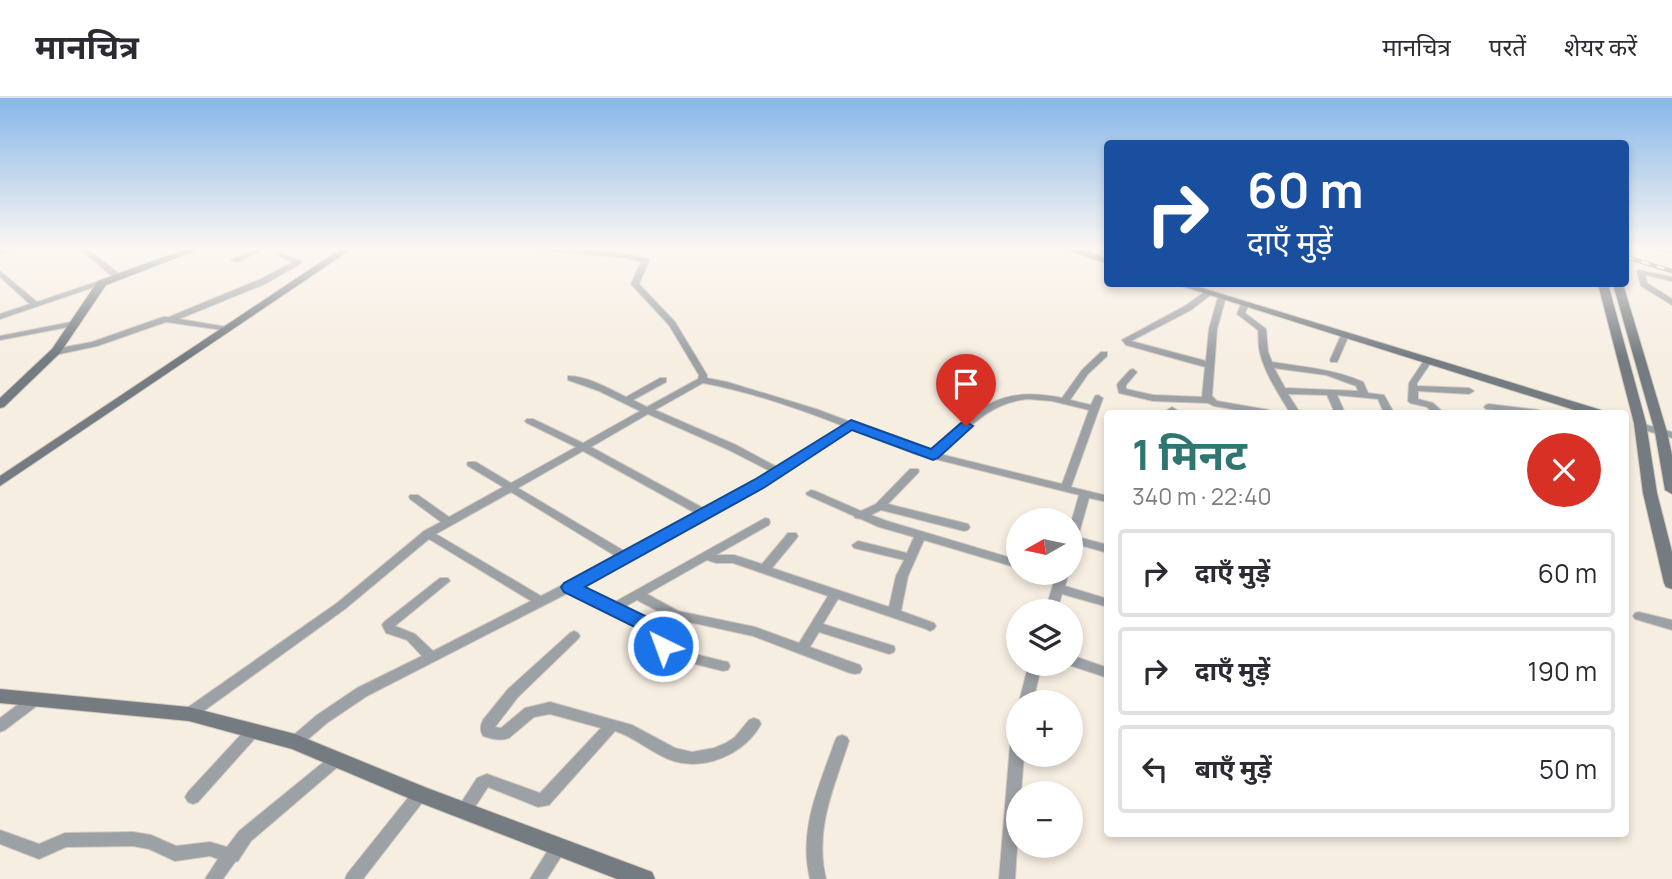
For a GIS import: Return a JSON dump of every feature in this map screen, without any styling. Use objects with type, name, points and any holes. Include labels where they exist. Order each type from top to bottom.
[{"type":"main road","points":[[0,404],[55,352],[101,284]]},
{"type":"main road","points":[[0,482],[294,284]]},
{"type":"main road","points":[[1190,287],[1587,410]]},
{"type":"main road","points":[[1604,287],[1672,583]]},
{"type":"main road","points":[[1619,287],[1663,429],[1672,490]]},
{"type":"main road","points":[[0,696],[189,714],[295,742],[420,794],[644,879]]},
{"type":"street","points":[[13,284],[35,305]]},
{"type":"street","points":[[0,317],[98,284]]},
{"type":"street","points":[[55,352],[94,344],[169,320],[256,284]]},
{"type":"street","points":[[635,284],[681,337],[703,375],[702,380]]},
{"type":"street","points":[[1645,284],[1672,303]]},
{"type":"street","points":[[1209,293],[1188,308],[1126,340],[1209,365]]},
{"type":"street","points":[[1210,400],[1207,394],[1213,329],[1222,297]]},
{"type":"street","points":[[1245,304],[1241,314],[1262,329],[1268,364],[1293,410]]},
{"type":"street","points":[[169,320],[227,329]]},
{"type":"street","points":[[0,338],[76,323]]},
{"type":"street","points":[[1334,360],[1345,335]]},
{"type":"street","points":[[1065,402],[1085,372],[1104,354]]},
{"type":"street","points":[[1428,361],[1413,388],[1413,401],[1430,405],[1436,410]]},
{"type":"street","points":[[1268,364],[1319,372],[1352,381],[1360,384],[1364,394]]},
{"type":"street","points":[[1133,372],[1121,385],[1120,390],[1153,398],[1210,400],[1245,410]]},
{"type":"street","points":[[571,378],[599,386],[728,444],[779,472]]},
{"type":"street","points":[[628,400],[663,380]]},
{"type":"street","points":[[189,714],[341,606],[428,534],[507,487],[702,380],[724,383],[933,455],[1104,498]]},
{"type":"street","points":[[1413,388],[1469,391]]},
{"type":"street","points":[[1490,410],[1489,407],[1517,410],[1519,389]]},
{"type":"street","points":[[1283,391],[1381,397],[1388,410]]},
{"type":"street","points":[[1331,393],[1339,410]]},
{"type":"street","points":[[933,455],[982,411],[1000,401],[1027,396],[1093,408]]},
{"type":"street","points":[[1066,487],[1098,398]]},
{"type":"street","points":[[530,421],[582,446],[706,514]]},
{"type":"street","points":[[1635,421],[1663,429]]},
{"type":"street","points":[[295,742],[340,706],[627,558],[779,472],[851,425]]},
{"type":"street","points":[[472,464],[627,558]]},
{"type":"street","points":[[859,516],[880,506],[914,471]]},
{"type":"street","points":[[811,493],[859,516],[920,537],[1006,561]]},
{"type":"street","points":[[1081,508],[1085,493]]},
{"type":"street","points":[[414,498],[448,522]]},
{"type":"street","points":[[880,506],[964,527]]},
{"type":"street","points":[[613,608],[765,522]]},
{"type":"street","points":[[428,534],[541,602]]},
{"type":"street","points":[[765,569],[793,536]]},
{"type":"street","points":[[894,614],[902,576],[920,537]]},
{"type":"street","points":[[1083,543],[1104,548]]},
{"type":"street","points":[[858,545],[911,558]]},
{"type":"street","points":[[707,555],[716,559],[734,559],[930,626]]},
{"type":"street","points":[[431,657],[418,641],[390,630],[388,625],[444,581]]},
{"type":"street","points":[[1073,585],[1104,601]]},
{"type":"street","points":[[570,587],[656,629],[667,652],[723,666]]},
{"type":"street","points":[[802,649],[835,594]]},
{"type":"street","points":[[638,595],[675,615],[755,632],[855,669]]},
{"type":"street","points":[[1639,616],[1672,625]]},
{"type":"street","points":[[816,626],[889,649]]},
{"type":"street","points":[[574,636],[513,693],[486,729],[488,732],[504,734],[530,712],[550,708],[612,725],[640,735],[673,754],[692,758],[716,754],[731,747],[740,741],[754,724]]},
{"type":"street","points":[[1083,664],[1104,672]]},
{"type":"street","points":[[0,726],[37,698]]},
{"type":"street","points":[[464,811],[482,783],[487,780],[544,800],[612,725]]},
{"type":"street","points":[[193,797],[253,731]]},
{"type":"street","points":[[818,879],[811,855],[814,834],[842,741]]},
{"type":"street","points":[[213,879],[245,836],[336,760]]},
{"type":"street","points":[[1007,879],[1015,767]]},
{"type":"street","points":[[353,879],[420,794]]},
{"type":"street","points":[[0,837],[39,852],[65,840],[133,839],[152,842],[175,854],[210,849],[232,856]]},
{"type":"street","points":[[538,879],[559,847]]},
{"type":"route","points":[[663,646],[656,629],[570,587],[760,483],[851,425],[933,455],[966,426]]}]
